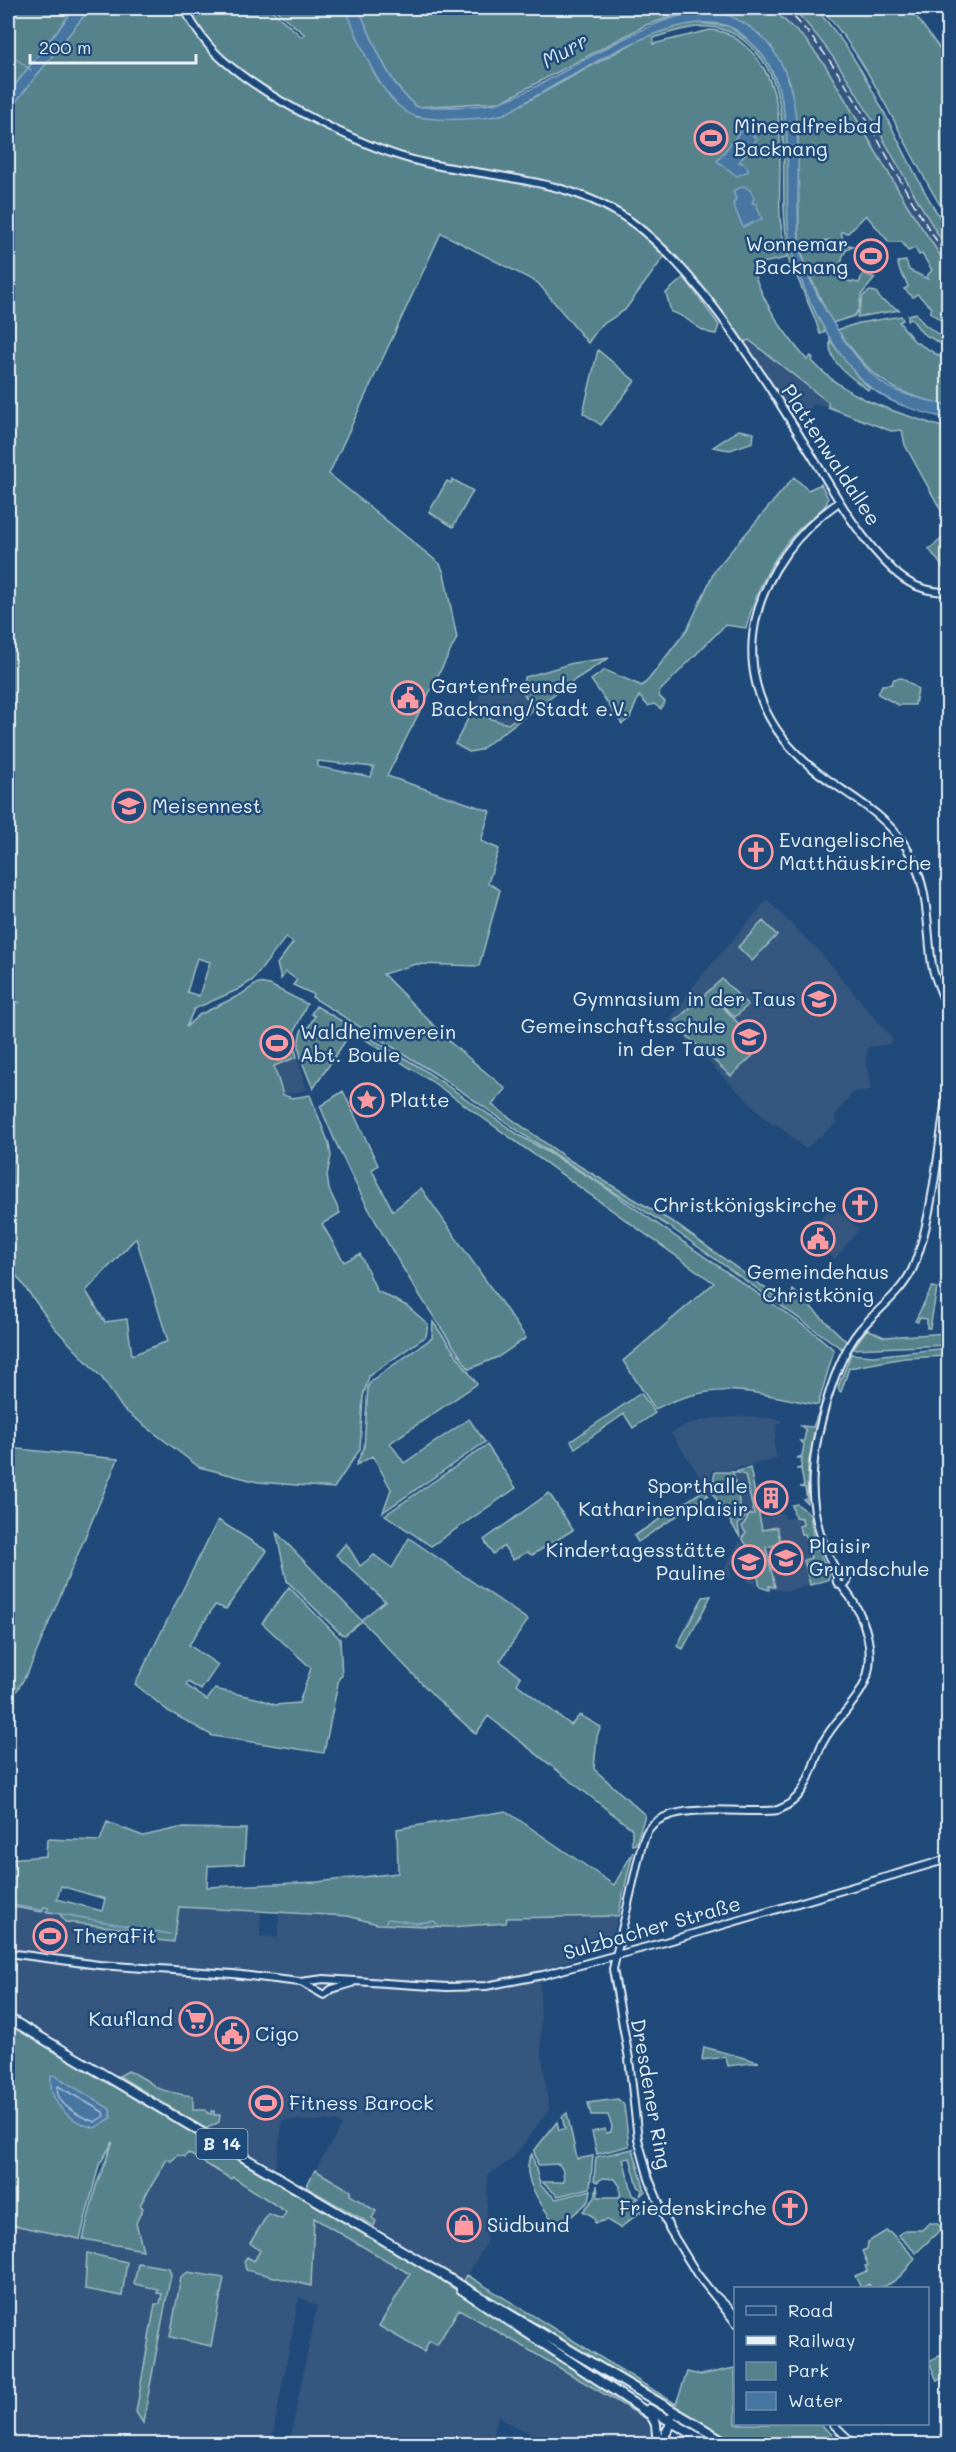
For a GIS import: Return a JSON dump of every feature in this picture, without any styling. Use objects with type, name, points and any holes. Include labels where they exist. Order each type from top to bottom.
[{"type":"main road","name":"B 14","points":[[8,2018],[729,2445]]},
{"type":"main road","name":"B 14","points":[[435,2271],[581,2369],[710,2445]]},
{"type":"main road","points":[[581,2369],[651,2415],[660,2437]]},
{"type":"main road","points":[[663,2406],[670,2420]]},
{"type":"main road","points":[[660,2437],[670,2420]]},
{"type":"main road","points":[[670,2420],[689,2421]]},
{"type":"main road","points":[[660,2437],[674,2431],[690,2433]]},
{"type":"street","name":"Plattenwaldallee","points":[[184,8],[210,47],[234,69],[272,94],[351,137],[421,162],[552,185],[615,211],[667,251],[700,290],[775,398],[839,502],[893,571],[925,589],[948,592]]},
{"type":"street","points":[[839,502],[798,536],[770,578],[761,597],[751,635],[758,685],[777,729],[795,752],[819,773],[872,809],[892,828],[907,848],[925,890],[932,965],[948,1012]]},
{"type":"street","name":"Dresdener Ring","points":[[734,2322],[670,2230],[646,2172],[638,2139],[629,2059],[613,1968],[640,1852],[646,1833],[654,1823],[675,1813],[778,1810],[791,1804],[807,1786],[823,1742],[861,1690],[870,1665],[865,1627],[844,1586],[846,1578],[838,1575],[818,1525],[812,1483],[818,1440],[840,1366],[850,1344],[860,1329],[890,1303],[912,1269],[929,1201],[948,1090]]},
{"type":"street","name":"Sulzbacher Straße","points":[[8,1953],[99,1965],[233,1974],[300,1982],[320,1980],[447,1987],[486,1986],[531,1978],[617,1955],[948,1860]]},
{"type":"street","points":[[318,1991],[316,1986],[320,1980]]},
{"type":"street","points":[[330,1981],[333,1989]]},
{"type":"street","name":"Sulzbacher Straße","points":[[300,1982],[326,1995],[333,1989],[357,1982]]},
{"type":"street","name":"Dresdener Ring","points":[[713,2294],[734,2314]]},
{"type":"street","points":[[833,2425],[854,2445]]},
{"type":"shaded area","points":[[771,8],[792,8],[817,35],[845,75],[948,250],[948,267],[909,208],[825,65],[805,39]]},
{"type":"shaded area","points":[[749,340],[828,403],[828,407],[814,405],[797,418],[789,412],[744,342]]},
{"type":"shaded area","points":[[484,685],[520,688],[532,706],[508,725],[471,713]]},
{"type":"shaded area","name":"Gemeinschaftsschule in der Taus","points":[[767,900],[819,951],[893,1040],[891,1044],[868,1047],[866,1061],[871,1090],[853,1092],[834,1117],[837,1123],[805,1149],[778,1125],[771,1124],[668,1022],[698,980]]},
{"type":"shaded area","points":[[297,1057],[307,1090],[283,1095],[274,1065]]},
{"type":"shaded area","points":[[829,1208],[833,1211],[835,1209],[859,1229],[835,1259],[828,1253],[833,1247],[826,1241],[829,1237],[815,1225]]},
{"type":"shaded area","points":[[748,1416],[781,1420],[781,1424],[777,1424],[774,1446],[777,1459],[728,1470],[712,1470],[709,1486],[706,1486],[671,1433],[684,1426],[709,1419]]},
{"type":"shaded area","points":[[750,1468],[761,1518],[783,1513],[785,1519],[795,1517],[794,1514],[811,1519],[814,1541],[830,1574],[828,1580],[787,1591],[763,1588],[755,1554],[735,1526],[726,1473]]},
{"type":"shaded area","name":"Kindertagesstätte Pauline","points":[[740,1541],[751,1555],[757,1585],[747,1582],[749,1569],[741,1560],[730,1565],[731,1577],[720,1576]]},
{"type":"shaded area","points":[[8,1906],[61,1914],[65,1922],[129,1929],[128,1937],[174,1941],[178,1907],[261,1913],[260,1936],[278,1938],[279,1912],[348,1916],[377,1924],[450,1927],[506,1923],[507,1918],[618,1916],[610,1945],[540,1971],[541,2047],[549,2110],[513,2158],[488,2175],[486,2244],[464,2281],[374,2226],[376,2221],[371,2218],[375,2211],[349,2195],[351,2191],[315,2170],[342,2125],[336,2121],[283,2120],[275,2168],[8,2010]]},
{"type":"shaded area","points":[[188,2152],[286,2212],[282,2220],[270,2213],[251,2245],[260,2250],[254,2261],[246,2257],[246,2270],[298,2283],[313,2218],[411,2274],[380,2326],[437,2345],[458,2308],[652,2422],[654,2434],[650,2444],[528,2444],[530,2433],[502,2420],[498,2414],[492,2444],[289,2444],[317,2306],[299,2297],[271,2444],[8,2444],[8,2224],[143,2250],[136,2223],[143,2208],[139,2206],[167,2159],[171,2161],[178,2155],[185,2157]]},
{"type":"green space","points":[[8,8],[75,8],[8,94]]},
{"type":"green space","points":[[90,8],[269,8],[302,37],[304,34],[273,8],[345,8],[382,85],[416,117],[447,119],[504,114],[642,38],[691,22],[728,26],[751,42],[766,58],[780,89],[786,119],[791,245],[788,246],[781,111],[775,86],[764,63],[748,44],[726,30],[703,27],[679,30],[654,38],[653,44],[710,30],[724,32],[743,44],[759,61],[776,101],[780,148],[780,217],[787,258],[752,265],[761,291],[781,327],[807,360],[811,356],[812,361],[826,375],[842,387],[875,404],[948,429],[948,523],[905,445],[902,430],[891,431],[828,407],[828,402],[749,340],[744,342],[669,250],[625,310],[600,326],[588,343],[538,283],[441,233],[329,474],[440,564],[444,573],[457,638],[387,776],[490,811],[481,841],[499,849],[488,883],[500,890],[479,966],[416,964],[383,974],[452,1044],[506,1089],[492,1105],[571,1161],[674,1223],[787,1304],[793,1290],[846,1341],[842,1349],[670,1227],[533,1141],[436,1074],[312,997],[313,994],[293,985],[297,980],[286,972],[281,979],[277,964],[293,943],[286,937],[253,980],[237,990],[194,1009],[186,1027],[199,1015],[240,995],[258,983],[270,985],[307,1004],[292,1037],[297,1057],[274,1066],[283,1095],[292,1098],[310,1095],[329,1144],[331,1156],[327,1175],[329,1189],[340,1213],[322,1224],[344,1262],[360,1254],[377,1291],[407,1306],[428,1324],[426,1336],[369,1376],[363,1397],[360,1449],[334,1488],[258,1482],[199,1467],[123,1409],[102,1378],[54,1327],[8,1264],[8,111]],"holes":[[[318,761],[373,767],[374,767],[371,777],[318,767]],[[197,958],[210,962],[199,996],[187,992]],[[136,1238],[168,1341],[132,1355],[127,1319],[105,1322],[86,1291]]]},
{"type":"green space","points":[[358,8],[771,8],[805,39],[825,65],[909,208],[948,267],[948,326],[930,312],[932,308],[917,294],[913,297],[904,289],[908,287],[899,270],[898,262],[906,261],[909,270],[928,279],[927,276],[932,270],[922,254],[919,255],[915,248],[908,251],[902,242],[889,242],[866,215],[848,233],[841,232],[844,243],[830,240],[799,244],[798,136],[790,83],[771,46],[706,11],[690,11],[646,25],[501,102],[417,107],[389,74]]},
{"type":"green space","points":[[792,8],[815,8],[854,59],[871,87],[915,174],[948,230],[948,250],[856,92],[815,33]]},
{"type":"green space","points":[[821,8],[910,8],[948,60],[948,218],[874,83],[858,57]]},
{"type":"green space","points":[[831,241],[853,246],[844,253],[841,265],[842,273],[848,281],[859,283],[863,273],[875,278],[861,295],[859,309],[854,316],[832,323],[807,270],[800,246]]},
{"type":"green space","points":[[788,247],[791,247],[800,275],[825,330],[823,333],[820,334],[794,270],[790,271]]},
{"type":"green space","points":[[684,277],[719,325],[716,334],[705,331],[671,312],[666,293]]},
{"type":"green space","points":[[870,291],[876,292],[881,300],[899,310],[857,317],[863,296]]},
{"type":"green space","points":[[916,313],[923,323],[948,342],[948,348],[922,333],[911,318],[908,320],[908,315]]},
{"type":"green space","points":[[901,316],[903,320],[899,322],[914,341],[948,361],[948,405],[910,395],[884,381],[872,372],[837,330],[859,323]]},
{"type":"green space","points":[[830,340],[858,377],[870,388],[868,390],[836,363],[832,356]]},
{"type":"green space","points":[[598,350],[635,381],[601,425],[583,413]]},
{"type":"green space","points":[[739,430],[754,433],[753,442],[730,450],[713,447]]},
{"type":"green space","points":[[794,477],[808,490],[821,484],[828,498],[827,503],[797,531],[779,553],[759,589],[746,628],[725,625],[660,691],[659,696],[665,702],[661,709],[654,704],[648,706],[639,696],[630,718],[622,724],[591,680],[605,670],[642,686],[649,679],[688,628],[715,570]]},
{"type":"green space","points":[[452,479],[473,491],[453,527],[429,512],[447,481],[451,483]]},
{"type":"green space","points":[[948,534],[948,574],[929,549]]},
{"type":"green space","points":[[609,658],[565,686],[480,750],[469,752],[455,744],[471,713],[508,724],[532,706],[520,688],[525,677],[573,663]]},
{"type":"green space","points":[[902,678],[918,689],[915,705],[898,705],[878,694],[882,685],[892,684],[894,679]]},
{"type":"green space","points":[[763,921],[777,935],[752,961],[738,947]]},
{"type":"green space","points":[[722,979],[748,1005],[735,1017],[712,995],[761,1048],[731,1076],[673,1023]]},
{"type":"green space","points":[[316,1006],[421,1068],[519,1135],[594,1180],[816,1334],[834,1350],[818,1405],[755,1393],[717,1391],[677,1399],[655,1409],[623,1361],[714,1283],[431,1081],[352,1031],[313,1089],[301,1058],[299,1041],[304,1026],[308,1028],[315,1016],[311,1014]]},
{"type":"green space","points":[[343,1091],[378,1165],[372,1170],[393,1211],[421,1188],[526,1338],[498,1357],[469,1369],[426,1306],[387,1242],[351,1176],[320,1106]]},
{"type":"green space","points":[[932,1287],[937,1288],[930,1328],[927,1328],[927,1319],[919,1318],[918,1322],[915,1321]]},
{"type":"green space","points":[[433,1322],[477,1384],[390,1443],[404,1463],[469,1419],[485,1442],[383,1512],[391,1489],[373,1456],[356,1465],[364,1448],[368,1386],[372,1380],[432,1338]]},
{"type":"green space","points":[[867,1329],[884,1337],[948,1333],[948,1345],[853,1349]]},
{"type":"green space","points":[[948,1349],[948,1356],[904,1358],[849,1368],[841,1392],[839,1391],[838,1387],[851,1354],[873,1356]]},
{"type":"green space","points":[[641,1393],[655,1413],[633,1428],[624,1414],[575,1448],[571,1441]]},
{"type":"green space","points":[[820,1408],[808,1465],[807,1503],[803,1499],[807,1498],[805,1488],[800,1487],[804,1486],[801,1469],[796,1469],[801,1468],[802,1458],[797,1458],[802,1456],[804,1444],[800,1441],[804,1441],[806,1430],[801,1426],[813,1427]]},
{"type":"green space","points":[[487,1445],[516,1488],[431,1546],[385,1515]]},
{"type":"green space","points":[[8,1448],[118,1459],[29,1670],[8,1706]]},
{"type":"green space","points":[[750,1468],[762,1530],[777,1527],[781,1544],[766,1547],[775,1587],[769,1586],[769,1590],[760,1587],[753,1555],[742,1538],[746,1533],[742,1527],[749,1515],[754,1514],[745,1475],[735,1472]]},
{"type":"green space","points":[[715,1472],[733,1472],[742,1516],[746,1516],[738,1525],[740,1537],[711,1491]]},
{"type":"green space","points":[[704,1490],[708,1495],[638,1542],[634,1536]]},
{"type":"green space","points":[[549,1493],[573,1530],[532,1555],[527,1552],[513,1560],[504,1546],[493,1554],[484,1540]]},
{"type":"green space","points":[[797,1504],[810,1514],[814,1541],[830,1574],[828,1580],[810,1585],[804,1560],[811,1558],[805,1534],[801,1534],[799,1526],[803,1525],[802,1518],[795,1517],[792,1505]]},
{"type":"green space","points":[[218,1520],[267,1551],[226,1609],[215,1605],[189,1645],[218,1665],[201,1690],[188,1682],[186,1685],[207,1700],[215,1689],[260,1699],[275,1705],[299,1703],[311,1668],[262,1623],[289,1587],[340,1639],[342,1676],[339,1678],[324,1753],[213,1736],[168,1711],[135,1684]]},
{"type":"green space","points":[[276,1532],[361,1620],[385,1601],[336,1555],[346,1543],[360,1566],[374,1555],[392,1568],[409,1538],[528,1620],[500,1661],[521,1677],[517,1684],[571,1725],[580,1715],[601,1727],[597,1736],[594,1769],[645,1815],[636,1844],[632,1845],[632,1829],[488,1716],[476,1734],[435,1697],[362,1621],[345,1635],[341,1634],[287,1581]]},
{"type":"green space","points":[[711,1596],[683,1649],[677,1646],[703,1597]]},
{"type":"green space","points":[[506,1811],[614,1885],[633,1852],[618,1916],[507,1918],[506,1923],[450,1927],[377,1924],[348,1916],[179,1907],[174,1942],[128,1937],[128,1929],[65,1922],[60,1914],[47,1912],[48,1908],[44,1907],[42,1912],[8,1906],[8,1859],[46,1856],[47,1839],[100,1841],[107,1822],[143,1836],[179,1828],[246,1829],[244,1864],[208,1866],[207,1887],[317,1882],[398,1873],[397,1829]],"holes":[[[61,1886],[105,1899],[102,1911],[57,1899]]]},
{"type":"green space","points":[[8,2024],[429,2272],[585,2377],[643,2412],[652,2422],[459,2309],[437,2345],[429,2341],[424,2352],[379,2326],[410,2274],[314,2218],[311,2286],[246,2270],[244,2261],[247,2257],[254,2261],[260,2251],[250,2243],[268,2214],[282,2219],[286,2212],[233,2177],[231,2179],[188,2153],[185,2157],[178,2155],[171,2161],[167,2159],[140,2205],[143,2208],[136,2223],[143,2250],[83,2239],[96,2186],[113,2142],[99,2165],[80,2239],[8,2224]]},
{"type":"green space","points":[[704,2047],[759,2062],[728,2066],[726,2057],[702,2060]]},
{"type":"green space","points":[[128,2071],[159,2088],[193,2096],[193,2110],[206,2110],[211,2114],[211,2111],[214,2111],[214,2115],[220,2115],[219,2122],[206,2129],[119,2076]]},
{"type":"green space","points":[[618,2099],[624,2105],[629,2146],[597,2154],[592,2132],[605,2129],[606,2133],[611,2132],[612,2126],[608,2115],[591,2115],[588,2103]]},
{"type":"green space","points":[[567,2113],[577,2159],[593,2156],[590,2188],[558,2196],[542,2182],[564,2182],[563,2171],[559,2164],[538,2165],[534,2151],[557,2122],[559,2130],[565,2129],[562,2117]]},
{"type":"green space","points":[[633,2149],[645,2191],[640,2196],[642,2190],[638,2186],[630,2158],[623,2159],[633,2195],[639,2198],[631,2203],[633,2211],[642,2205],[644,2209],[620,2228],[607,2220],[595,2223],[594,2217],[583,2211],[595,2198],[597,2185],[598,2197],[620,2197],[620,2186],[615,2179],[603,2178],[597,2182],[594,2180],[596,2157]]},
{"type":"green space","points":[[532,2154],[540,2185],[556,2199],[591,2190],[589,2201],[558,2228],[540,2202],[530,2182],[528,2163]]},
{"type":"green space","points":[[315,2170],[351,2191],[350,2195],[376,2211],[372,2218],[376,2221],[374,2226],[306,2187]]},
{"type":"green space","points":[[929,2223],[936,2223],[942,2228],[916,2253],[898,2235],[905,2230],[922,2230]]},
{"type":"green space","points":[[886,2231],[891,2233],[915,2258],[902,2275],[891,2283],[882,2287],[870,2287],[869,2284],[860,2287],[855,2276],[867,2271],[865,2266],[868,2265],[862,2251],[867,2249],[868,2242]]},
{"type":"green space","points":[[87,2253],[127,2262],[122,2296],[85,2289]]},
{"type":"green space","points":[[138,2263],[169,2268],[171,2274],[143,2423],[136,2412],[155,2304],[160,2304],[162,2294],[157,2293],[158,2289],[134,2284]]},
{"type":"green space","points":[[188,2272],[224,2278],[211,2346],[170,2337],[181,2277]]},
{"type":"green space","points":[[467,2275],[676,2404],[687,2372],[700,2375],[734,2368],[734,2425],[821,2425],[843,2444],[739,2444],[464,2281]]},
{"type":"green space","points":[[948,2352],[948,2375],[937,2381],[929,2361]]},
{"type":"water","points":[[75,8],[90,8],[8,112],[8,94]]},
{"type":"water","points":[[345,8],[358,8],[389,74],[417,107],[473,106],[503,101],[641,30],[698,12],[722,13],[753,29],[775,52],[788,80],[795,111],[798,144],[799,243],[810,279],[820,300],[846,343],[875,377],[888,387],[902,393],[948,405],[948,419],[888,399],[865,383],[835,346],[822,324],[800,277],[789,235],[786,124],[781,97],[772,72],[758,49],[736,30],[715,23],[690,24],[662,31],[605,57],[504,114],[471,119],[437,119],[412,115],[394,101],[376,77]]},
{"type":"water","points":[[743,128],[757,139],[739,162],[745,164],[749,171],[737,176],[717,161]]},
{"type":"water","points":[[744,186],[750,190],[754,198],[752,203],[756,204],[762,219],[743,227],[733,204],[736,199],[733,191]]},
{"type":"water","points":[[54,2075],[110,2109],[111,2118],[95,2128],[69,2116],[53,2095],[51,2076]]},
{"type":"waterway","points":[[8,53],[31,70]]},
{"type":"waterway","points":[[8,997],[20,1003]]},
{"type":"waterway","points":[[8,1904],[170,1934]]},
{"type":"waterway","points":[[386,1922],[388,1919],[416,1923],[434,1921],[439,1926]]},
{"type":"railway","points":[[785,8],[833,65],[927,226],[948,257]]},
{"type":"place","name":"Mineralfreibad Backnang","points":[[711,138]]},
{"type":"place","name":"Wonnemar Backnang","points":[[871,256]]},
{"type":"place","name":"Gartenfreunde Backnang/Stadt e.V.","points":[[408,698]]},
{"type":"place","name":"Meisennest","points":[[129,806]]},
{"type":"place","name":"Evangelische Matthäuskirche","points":[[756,852]]},
{"type":"place","name":"Gymnasium in der Taus","points":[[819,999]]},
{"type":"place","name":"Gemeinschaftsschule in der Taus","points":[[749,1037]]},
{"type":"place","name":"Waldheimverein Abt. Boule","points":[[277,1043]]},
{"type":"place","name":"Platte","points":[[367,1100]]},
{"type":"place","name":"Christkönigskirche","points":[[860,1205]]},
{"type":"place","name":"Gemeindehaus Christkönig","points":[[818,1239]]},
{"type":"place","name":"Sporthalle Katharinenplaisir","points":[[771,1498]]},
{"type":"place","name":"Plaisir Grundschule","points":[[786,1558]]},
{"type":"place","name":"Kindertagesstätte Pauline","points":[[749,1562]]},
{"type":"place","name":"TheraFit","points":[[50,1936]]},
{"type":"place","name":"Kaufland","points":[[196,2019]]},
{"type":"place","name":"Cigo","points":[[232,2034]]},
{"type":"place","name":"Fitness Barock","points":[[266,2103]]},
{"type":"place","name":"Friedenskirche","points":[[790,2208]]},
{"type":"place","name":"Südbund","points":[[464,2225]]},
{"type":"water label","name":"Murr","points":[[565,51]]}]
